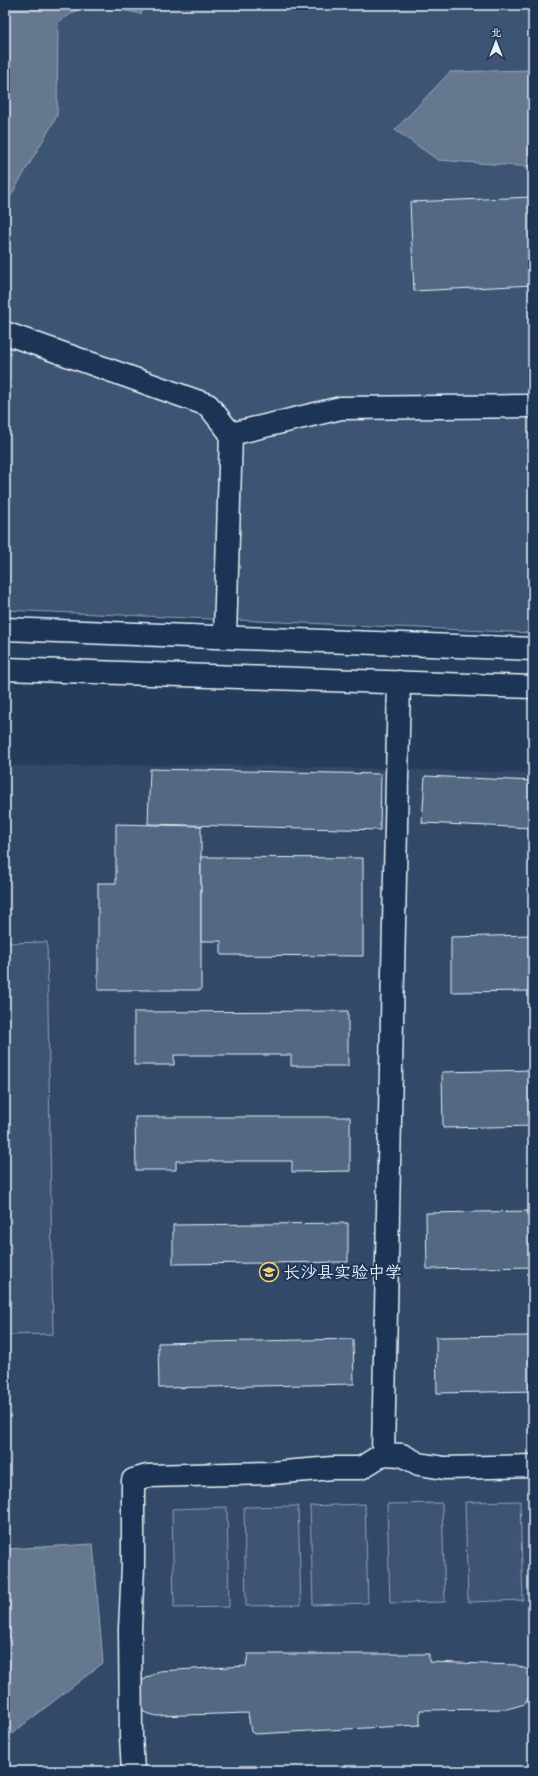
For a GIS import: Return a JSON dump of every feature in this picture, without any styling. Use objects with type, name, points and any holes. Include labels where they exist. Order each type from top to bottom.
[{"type":"street","points":[[5,333],[208,405],[231,434],[225,636]]},
{"type":"street","points":[[231,434],[341,408],[533,406]]},
{"type":"street","points":[[5,628],[533,649]]},
{"type":"street","points":[[5,669],[533,687]]},
{"type":"street","points":[[383,1454],[399,682]]},
{"type":"street","points":[[133,1771],[131,1736],[130,1629],[133,1567],[133,1480],[147,1476],[271,1473],[333,1468],[361,1468],[383,1454],[402,1455],[419,1464],[444,1468],[533,1466]]},
{"type":"shaded area","points":[[5,5],[533,5],[533,633],[5,610]]},
{"type":"shaded area","points":[[5,5],[86,5],[58,22],[57,116],[5,206]]},
{"type":"shaded area","points":[[100,5],[144,5],[141,14]]},
{"type":"shaded area","points":[[533,69],[533,167],[438,160],[395,130],[450,72]]},
{"type":"shaded area","name":"长沙县实验中学","points":[[241,765],[533,773],[533,1771],[5,1771],[5,766]]},
{"type":"shaded area","points":[[47,942],[53,1334],[5,1335],[5,943]]},
{"type":"shaded area","points":[[520,1501],[523,1600],[468,1602],[465,1502]]},
{"type":"shaded area","points":[[442,1503],[445,1602],[390,1603],[387,1504]]},
{"type":"shaded area","points":[[365,1504],[368,1603],[313,1605],[310,1506]]},
{"type":"shaded area","points":[[298,1506],[301,1605],[246,1606],[244,1507]]},
{"type":"shaded area","points":[[227,1507],[229,1607],[174,1608],[172,1509]]},
{"type":"shaded area","points":[[93,1544],[103,1663],[5,1739],[5,1549]]},
{"type":"building","points":[[533,197],[533,285],[414,291],[410,202]]},
{"type":"building","points":[[150,769],[381,774],[380,830],[148,824]]},
{"type":"building","points":[[425,776],[533,781],[533,828],[422,823]]},
{"type":"building","points":[[116,824],[201,826],[201,990],[98,990],[98,883],[116,883]]},
{"type":"building","points":[[201,857],[363,858],[363,956],[221,955],[221,941],[201,941]]},
{"type":"building","points":[[533,935],[533,991],[451,992],[451,937]]},
{"type":"building","points":[[348,1011],[348,1066],[291,1066],[291,1055],[174,1055],[174,1065],[134,1065],[134,1012]]},
{"type":"building","points":[[533,1070],[533,1126],[443,1128],[442,1072]]},
{"type":"building","points":[[135,1117],[350,1117],[350,1171],[292,1172],[292,1161],[176,1161],[176,1170],[136,1170]]},
{"type":"building","points":[[533,1211],[533,1267],[427,1269],[426,1213]]},
{"type":"building","points":[[348,1223],[348,1262],[173,1264],[173,1225]]},
{"type":"building","points":[[533,1336],[533,1391],[437,1393],[436,1337]]},
{"type":"building","points":[[353,1339],[354,1384],[159,1388],[158,1343]]},
{"type":"building","points":[[248,1654],[429,1654],[429,1662],[516,1665],[531,1671],[533,1675],[533,1690],[525,1704],[507,1709],[420,1710],[420,1725],[255,1734],[251,1732],[248,1713],[156,1716],[141,1711],[138,1683],[159,1671],[246,1666]]},
{"type":"place","name":"长沙县实验中学","points":[[269,1272]]}]
